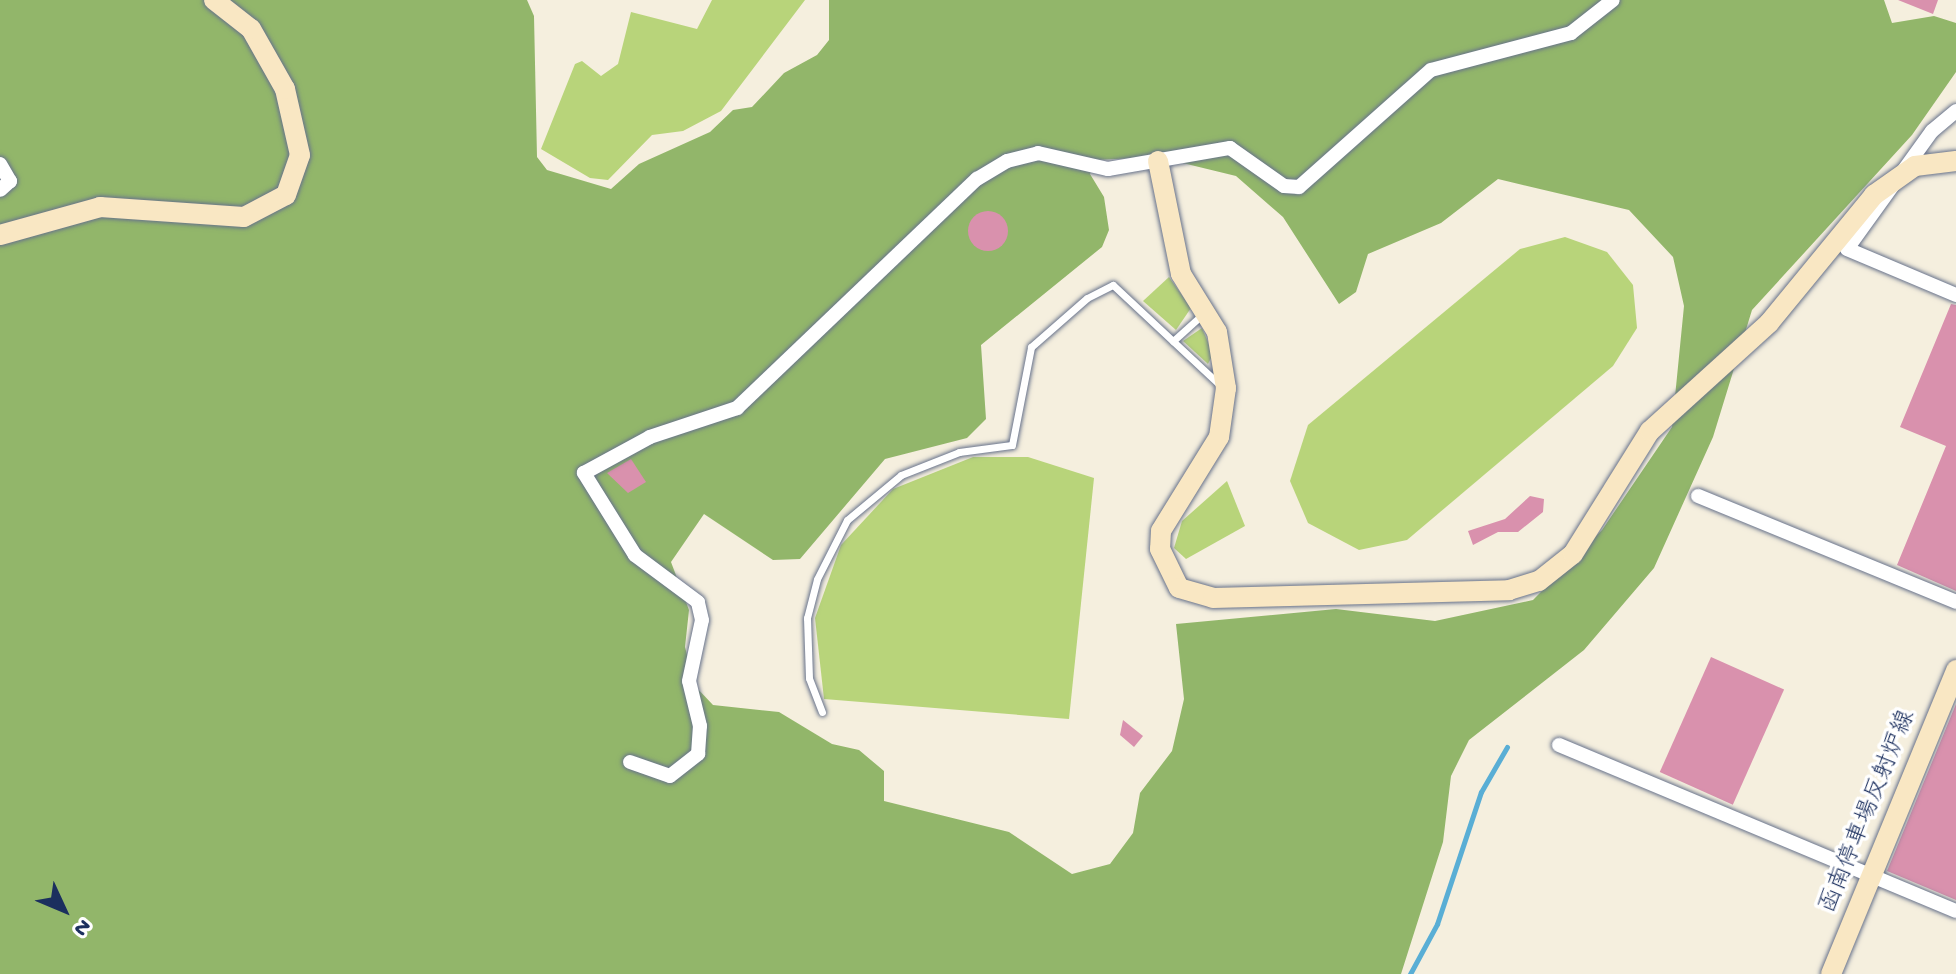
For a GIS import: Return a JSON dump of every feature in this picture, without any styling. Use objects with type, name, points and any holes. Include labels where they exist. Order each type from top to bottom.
[{"type":"street","points":[[0,235],[100,207],[244,217],[286,195],[300,155],[285,89],[251,29],[214,0]]},
{"type":"street","points":[[630,762],[670,776],[698,754],[700,726],[689,681],[702,620],[698,602],[635,555],[584,473],[650,437],[737,408],[992,167],[1038,153],[1100,169],[1230,148],[1284,186],[1299,187],[1431,70],[1571,33],[1613,0]]},
{"type":"street","points":[[1956,111],[1900,177],[1847,249],[1956,295]]},
{"type":"street","points":[[1158,161],[1181,274],[1206,311],[1226,388],[1219,437],[1161,531],[1162,563],[1179,588],[1213,598],[1526,588],[1573,554],[1665,414],[1769,323],[1838,233],[1900,177],[1926,163],[1956,161]]},
{"type":"street","points":[[0,164],[10,181],[0,190]]},
{"type":"street","points":[[1698,496],[1956,602]]},
{"type":"street","name":"函南停車場反射炉線","points":[[1831,974],[1956,670]]},
{"type":"street","points":[[1559,745],[1956,911]]},
{"type":"lane","points":[[822,712],[809,678],[807,618],[828,552],[856,510],[935,460],[1012,445],[1031,347],[1105,283],[1226,388]]},
{"type":"lane","points":[[1173,341],[1206,311]]},
{"type":"green space","points":[[0,0],[527,0],[534,16],[537,157],[547,170],[611,189],[639,164],[710,132],[733,110],[752,107],[784,73],[817,55],[829,40],[829,0],[1884,0],[1892,23],[1934,16],[1956,23],[1956,72],[1912,135],[1752,310],[1713,437],[1654,568],[1584,650],[1469,740],[1451,776],[1443,842],[1401,974],[0,974]],"holes":[[[1158,157],[1236,176],[1283,217],[1339,304],[1356,292],[1368,254],[1441,223],[1498,179],[1629,210],[1673,257],[1684,306],[1672,427],[1602,530],[1533,600],[1435,621],[1336,609],[1176,624],[1184,699],[1172,751],[1140,793],[1133,833],[1110,864],[1072,874],[1009,832],[884,801],[884,771],[859,750],[832,744],[779,712],[713,705],[695,686],[685,647],[689,610],[671,562],[704,514],[773,560],[800,559],[885,459],[967,438],[986,419],[981,345],[1102,247],[1109,230],[1104,197],[1090,174],[1096,160]]]},
{"type":"green space","points":[[712,0],[805,0],[721,111],[683,131],[652,135],[608,180],[590,178],[541,149],[575,64],[582,61],[601,76],[618,64],[631,12],[697,29]]},
{"type":"green space","points":[[1565,237],[1607,252],[1633,285],[1637,328],[1613,366],[1407,540],[1359,550],[1308,523],[1290,481],[1308,425],[1520,249]]},
{"type":"green space","points":[[1169,277],[1191,308],[1176,330],[1143,301]]},
{"type":"green space","points":[[1202,328],[1213,354],[1208,364],[1183,341]]},
{"type":"green space","points":[[973,457],[1028,457],[1094,478],[1069,719],[824,699],[815,618],[841,545],[893,489]]},
{"type":"green space","points":[[1227,481],[1245,526],[1186,559],[1174,548],[1182,521]]},
{"type":"building","points":[[1898,0],[1938,0],[1933,14]]},
{"type":"building","points":[[988,211],[1002,217],[1008,231],[1002,245],[988,251],[974,245],[968,231],[974,217]]},
{"type":"building","points":[[1951,304],[1956,305],[1956,591],[1897,565],[1946,446],[1900,427]]},
{"type":"building","points":[[631,459],[646,482],[628,493],[607,473]]},
{"type":"building","points":[[1530,496],[1544,499],[1543,512],[1518,532],[1498,532],[1473,545],[1468,531],[1505,519]]},
{"type":"building","points":[[1711,657],[1784,690],[1733,805],[1660,772]]},
{"type":"building","points":[[1956,704],[1956,900],[1887,871]]},
{"type":"building","points":[[1123,720],[1143,736],[1134,747],[1120,735]]},
{"type":"waterway","points":[[1410,974],[1437,924],[1481,792],[1507,747]]}]
